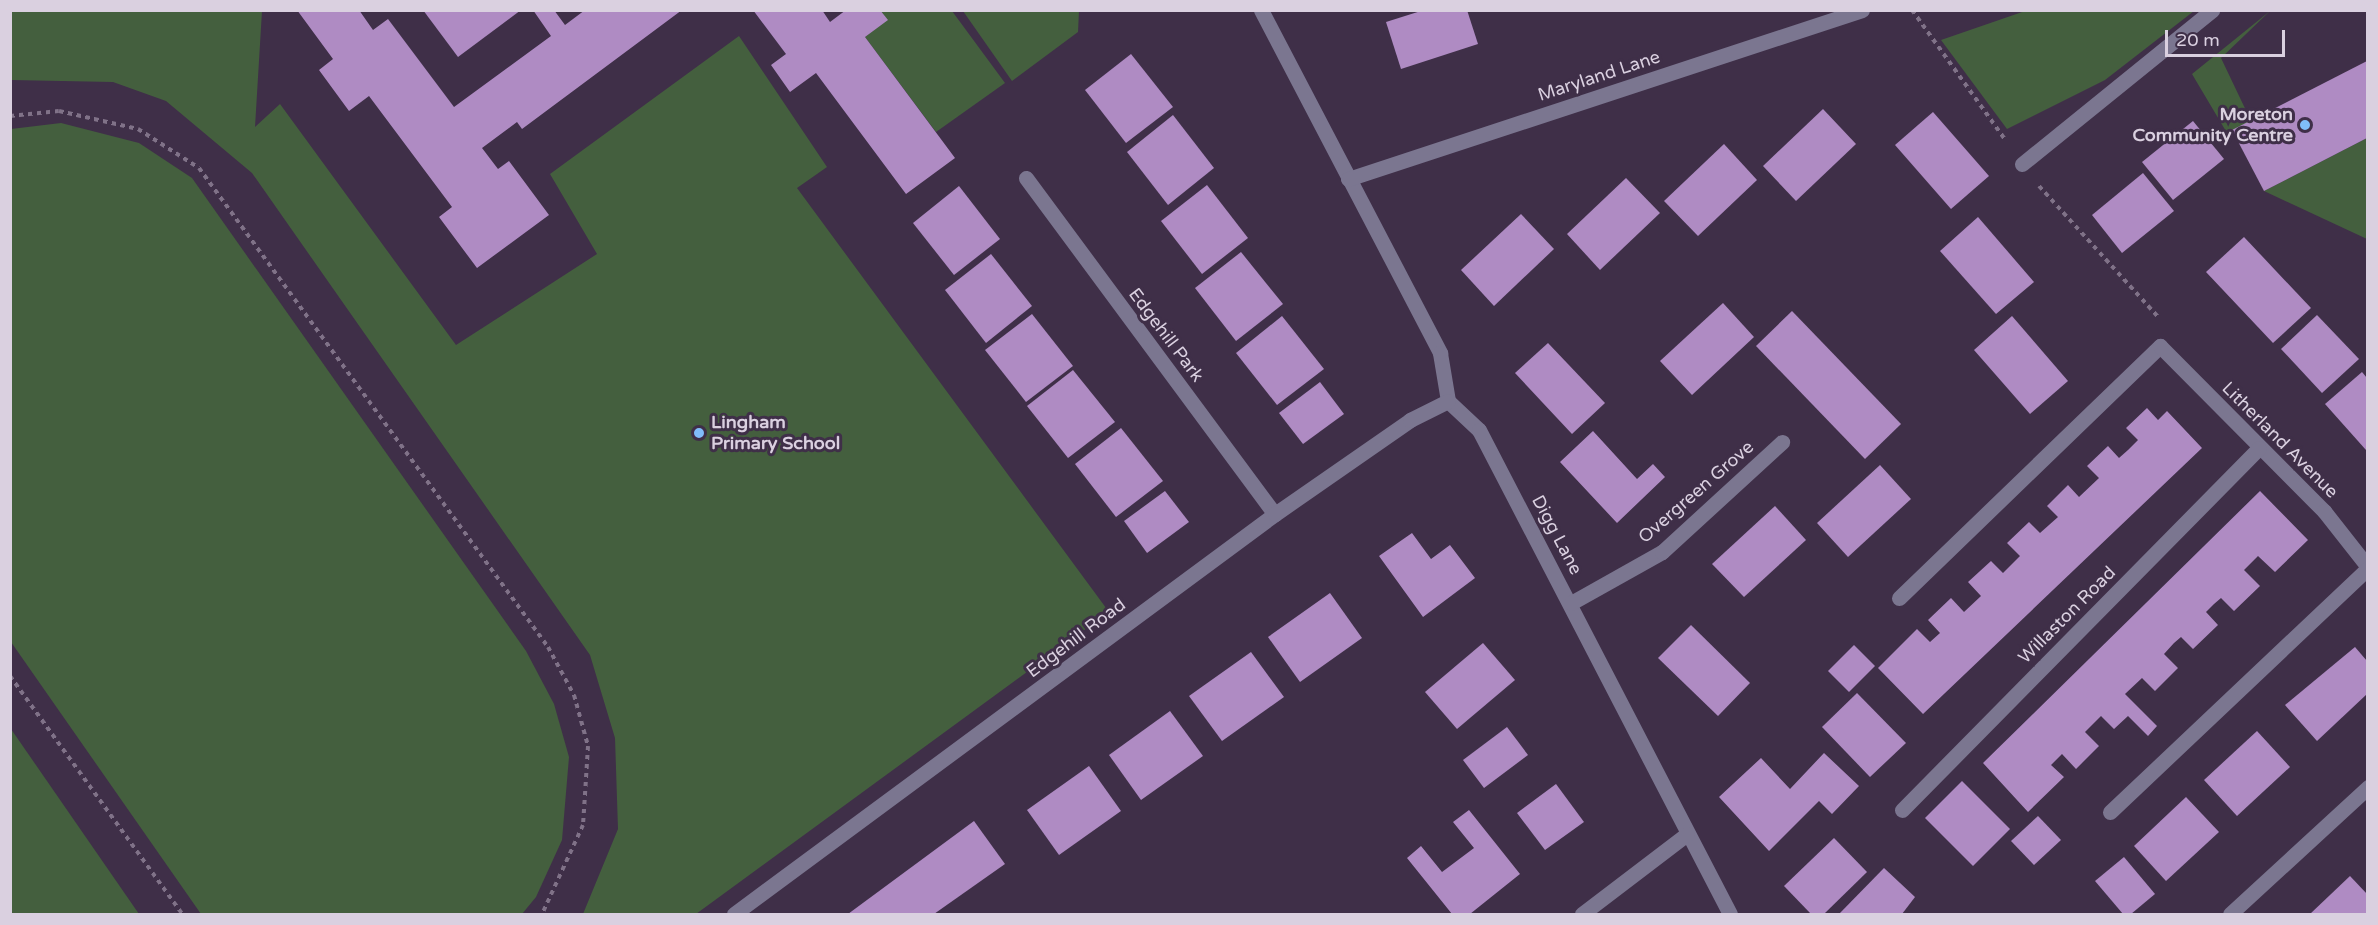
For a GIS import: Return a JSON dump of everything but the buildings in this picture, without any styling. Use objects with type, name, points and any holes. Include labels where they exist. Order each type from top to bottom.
[{"type":"street","points":[[1261,10],[1440,353],[1448,401]]},
{"type":"street","name":"Maryland Lane","points":[[1348,179],[1862,10]]},
{"type":"street","points":[[2022,164],[2212,10]]},
{"type":"street","name":"Edgehill Park","points":[[1026,178],[1275,514]]},
{"type":"street","name":"Litherland Avenue","points":[[1899,598],[2160,346],[2324,511],[2367,567]]},
{"type":"street","name":"Edgehill Road","points":[[734,915],[1275,514],[1410,420],[1448,401]]},
{"type":"street","name":"Digg Lane","points":[[1448,401],[1479,430],[1571,603],[1730,915]]},
{"type":"street","name":"Overgreen Grove","points":[[1571,603],[1662,552],[1782,442]]},
{"type":"street","name":"Willaston Road","points":[[1902,810],[2259,448]]},
{"type":"street","points":[[2110,812],[2367,567]]},
{"type":"street","points":[[2230,915],[2367,787]]},
{"type":"street","points":[[1582,915],[1687,834]]},
{"type":"path","points":[[10,116],[59,111],[138,129],[199,168],[548,647],[574,695],[588,746],[583,825],[542,915]]},
{"type":"path","points":[[10,676],[182,915]]},
{"type":"green space","name":"Lingham Primary School","points":[[11,10],[262,11],[255,127],[280,104],[456,345],[597,254],[550,174],[739,36],[827,167],[797,188],[1109,612],[696,914],[583,914],[618,829],[615,738],[590,655],[252,173],[166,101],[113,82],[11,80]]},
{"type":"green space","points":[[2028,10],[2194,11],[2105,80],[2007,129],[1941,40]]},
{"type":"green space","points":[[880,11],[952,11],[1005,83],[936,132],[865,37],[887,20]]},
{"type":"green space","points":[[963,11],[1079,11],[1078,32],[1012,81]]},
{"type":"green space","points":[[2270,11],[2221,58],[2251,121],[2227,133],[2192,74]]},
{"type":"green space","points":[[61,123],[139,143],[192,178],[526,651],[554,704],[569,757],[562,840],[536,897],[522,914],[201,914],[11,642],[11,129]]},
{"type":"green space","points":[[2367,138],[2367,239],[2264,191]]},
{"type":"green space","points":[[11,729],[139,914],[11,914]]},
{"type":"place","name":"Moreton Community Centre","points":[[2305,125]]},
{"type":"place","name":"Lingham Primary School","points":[[699,433]]}]
